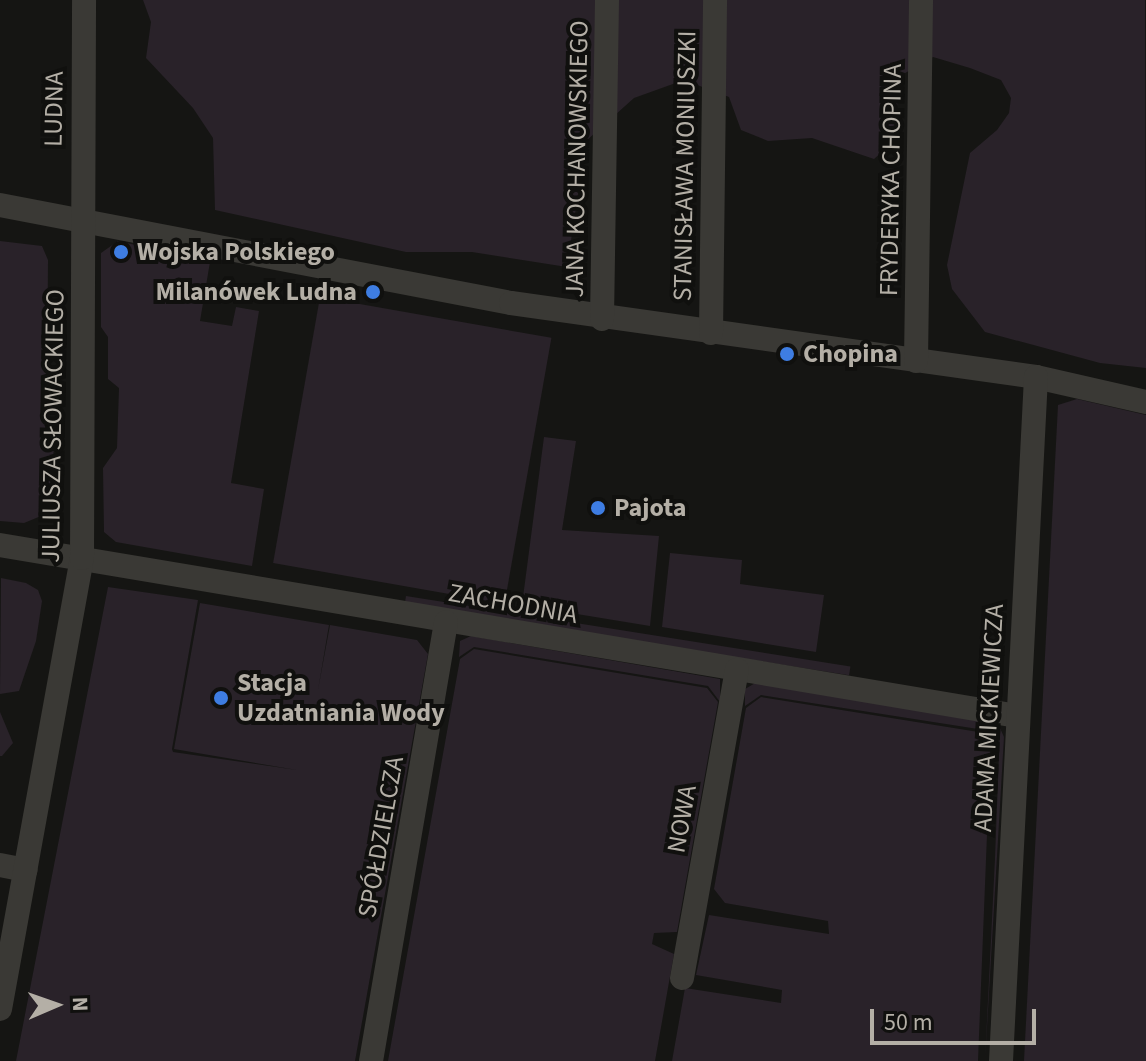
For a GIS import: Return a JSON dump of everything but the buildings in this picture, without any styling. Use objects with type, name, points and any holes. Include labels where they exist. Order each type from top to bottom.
[{"type":"street","name":"LUDNA","points":[[82,220],[84,0]]},
{"type":"street","name":"JANA KOCHANOWSKIEGO","points":[[602,319],[607,0]]},
{"type":"street","name":"STANISŁAWA MONIUSZKI","points":[[711,333],[715,0]]},
{"type":"street","name":"FRYDERYKA CHOPINA","points":[[916,361],[921,0]]},
{"type":"street","points":[[0,205],[602,319],[1036,377],[1146,402]]},
{"type":"street","name":"JULIUSZA SŁOWACKIEGO","points":[[0,1009],[82,558],[82,220]]},
{"type":"street","name":"ADAMA MICKIEWICZA","points":[[1001,1061],[1036,377]]},
{"type":"street","name":"ZACHODNIA","points":[[0,545],[1017,716]]},
{"type":"street","name":"SPÓŁDZIELCZA","points":[[371,1061],[446,622]]},
{"type":"street","name":"NOWA","points":[[682,978],[737,670]]},
{"type":"street","points":[[0,865],[26,870]]},
{"type":"shaded area","points":[[143,0],[1145,0],[1146,368],[1100,363],[985,332],[952,289],[947,265],[970,153],[997,130],[1009,113],[1011,98],[1001,80],[970,68],[933,57],[900,76],[890,145],[874,159],[812,138],[768,141],[741,130],[729,97],[684,80],[634,98],[586,141],[567,267],[472,252],[406,252],[215,210],[213,138],[193,108],[146,58],[151,22]]},
{"type":"shaded area","points":[[0,241],[42,246],[48,260],[47,395],[54,447],[49,500],[41,516],[24,523],[0,521]]},
{"type":"shaded area","points":[[118,241],[210,262],[200,321],[232,326],[236,307],[259,311],[231,483],[264,489],[252,566],[116,542],[104,532],[103,468],[117,448],[119,388],[108,379],[108,337],[101,327],[101,253]]},
{"type":"shaded area","points":[[320,297],[551,338],[505,604],[273,563]]},
{"type":"shaded area","points":[[1077,399],[1146,415],[1146,1061],[1024,1061],[1058,405]]},
{"type":"shaded area","points":[[544,437],[576,441],[562,530],[659,536],[650,626],[522,605]]},
{"type":"shaded area","points":[[670,553],[742,560],[740,584],[824,595],[816,652],[662,627]]},
{"type":"shaded area","points":[[1,578],[26,583],[38,590],[42,601],[36,641],[19,691],[0,694]]},
{"type":"shaded area","points":[[108,587],[198,600],[173,752],[297,770],[174,749],[200,603],[329,625],[318,690],[330,625],[417,640],[428,654],[355,1061],[16,1061]]},
{"type":"shaded area","points":[[406,596],[850,666],[849,675],[405,605]]},
{"type":"shaded area","points":[[471,636],[720,679],[720,702],[708,686],[474,647],[459,657],[460,641]]},
{"type":"shaded area","points":[[474,649],[707,688],[718,702],[677,932],[654,933],[652,944],[674,954],[655,1061],[388,1061],[460,659]]},
{"type":"shaded area","points":[[757,682],[979,716],[978,729],[761,695],[745,706],[745,689]]},
{"type":"shaded area","points":[[761,697],[991,734],[978,1061],[672,1061],[685,988],[781,1003],[782,990],[696,975],[709,915],[829,934],[828,921],[725,903],[714,889],[746,708]]},
{"type":"shaded area","points":[[0,712],[13,743],[2,756],[0,756]]},
{"type":"shaded area","points":[[1000,728],[1004,737],[985,1061],[995,858]]},
{"type":"place","name":"Wojska Polskiego","points":[[121,252]]},
{"type":"place","name":"Milanówek Ludna","points":[[373,292]]},
{"type":"place","name":"Chopina","points":[[787,354]]},
{"type":"place","name":"Pajota","points":[[598,508]]},
{"type":"place","name":"Stacja Uzdatniania Wody","points":[[221,698]]}]
